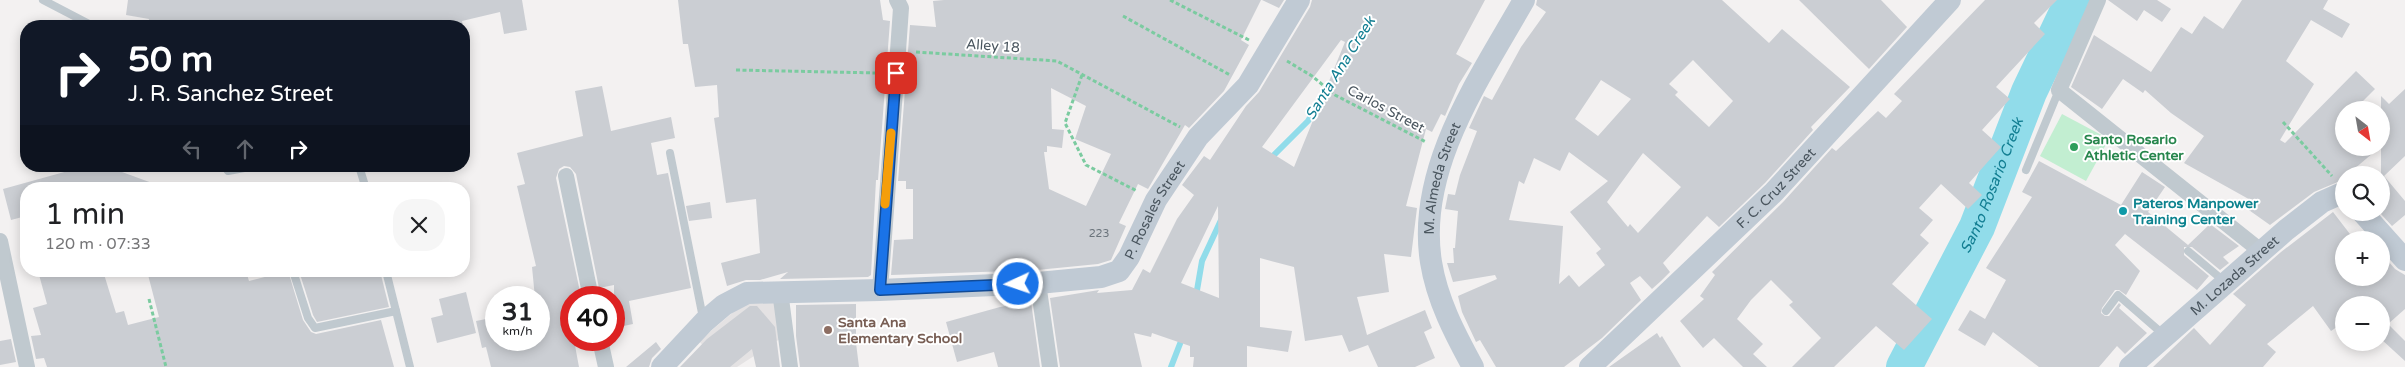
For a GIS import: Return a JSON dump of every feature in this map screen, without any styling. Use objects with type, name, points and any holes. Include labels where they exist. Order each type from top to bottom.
[{"type":"street","name":"P. Rosales Street","points":[[662,367],[704,322],[724,305],[747,293],[880,290],[1038,283],[1101,277],[1119,271],[1129,257],[1156,200],[1198,136],[1248,85],[1299,0]]},
{"type":"street","name":"M. Almeda Street","points":[[1473,367],[1451,325],[1436,286],[1430,261],[1429,214],[1432,188],[1444,152],[1473,90],[1524,0]]},
{"type":"street","name":"F. C. Cruz Street","points":[[1590,367],[1774,192],[1950,0]]},
{"type":"street","points":[[2098,0],[2059,90],[2262,252]]},
{"type":"street","points":[[880,290],[900,3]]},
{"type":"street","points":[[566,176],[589,286]]},
{"type":"street","name":"M. Lozada Street","points":[[2130,367],[2322,202],[2335,197]]},
{"type":"street","points":[[2370,221],[2405,260]]},
{"type":"street","points":[[0,241],[27,367]]},
{"type":"street","points":[[1038,283],[1050,367]]},
{"type":"street","points":[[780,291],[790,367]]},
{"type":"street","points":[[602,351],[606,367]]},
{"type":"lane","points":[[43,0],[81,20]]},
{"type":"lane","points":[[2026,170],[2059,90]]},
{"type":"lane","points":[[670,153],[704,322]]},
{"type":"lane","points":[[2188,251],[2226,283]]},
{"type":"lane","points":[[295,277],[308,318],[315,328],[396,311]]},
{"type":"lane","points":[[388,277],[410,367]]},
{"type":"lane","points":[[2106,311],[2118,296],[2165,336]]},
{"type":"path","name":"Carlos Street","points":[[1170,0],[1269,50],[1312,76],[1335,95],[1444,152]]},
{"type":"path","points":[[1123,16],[1248,85]]},
{"type":"path","name":"Alley 18","points":[[898,51],[1057,61],[1198,136]]},
{"type":"path","points":[[736,70],[896,73]]},
{"type":"path","points":[[1082,75],[1065,123],[1086,165],[1156,200]]},
{"type":"path","points":[[2283,122],[2335,179]]},
{"type":"path","points":[[149,299],[166,367]]},
{"type":"shaded area","points":[[777,295],[783,337],[737,367],[721,367],[699,341],[750,298]]},
{"type":"green space","name":"Santo Rosario Athletic Center","points":[[2062,114],[2109,139],[2086,181],[2040,156]]},
{"type":"building","points":[[128,0],[522,0],[527,30],[504,34],[500,12],[466,20],[149,20],[126,15]]},
{"type":"building","points":[[678,0],[880,0],[883,20],[890,21],[878,180],[876,180],[871,275],[868,277],[780,279],[788,272],[760,280],[746,280],[727,286],[721,263],[760,253],[756,199],[726,203],[714,118],[719,117],[717,85],[695,87],[688,44],[683,44]]},
{"type":"building","points":[[1261,0],[1241,40],[1249,45],[1224,91],[1189,128],[1185,125],[1148,189],[1138,184],[1119,223],[1126,226],[1111,260],[1098,264],[1037,270],[891,275],[894,240],[913,239],[913,189],[906,189],[906,181],[898,181],[910,25],[936,27],[933,1]],"holes":[[[1051,88],[1086,106],[1075,139],[1111,154],[1086,206],[1049,189],[1044,152],[1047,152],[1047,146],[1062,148],[1064,130],[1052,129]]]},
{"type":"building","points":[[1262,0],[1284,0],[1279,8]]},
{"type":"building","points":[[1312,0],[1485,0],[1456,54],[1472,63],[1459,84],[1445,116],[1441,114],[1432,132],[1426,129],[1406,206],[1417,208],[1411,257],[1384,254],[1389,292],[1357,297],[1367,335],[1425,310],[1432,328],[1424,332],[1435,358],[1415,367],[1378,367],[1368,345],[1349,352],[1342,335],[1305,341],[1294,267],[1260,258],[1260,327],[1292,331],[1288,352],[1247,346],[1247,367],[1193,367],[1194,357],[1190,357],[1190,346],[1152,333],[1151,337],[1134,333],[1142,367],[1060,367],[1050,298],[1099,290],[1097,293],[1132,290],[1143,269],[1150,273],[1177,219],[1194,195],[1182,185],[1204,156],[1210,160],[1246,106],[1259,92],[1310,7]],"holes":[[[1341,40],[1345,42],[1294,167],[1262,147]],[[1218,206],[1219,298],[1181,283]]]},
{"type":"building","points":[[1537,0],[1722,0],[1769,43],[1782,29],[1850,87],[1811,127],[1813,130],[1765,183],[1719,227],[1707,216],[1663,263],[1670,272],[1661,281],[1652,289],[1640,276],[1630,283],[1641,300],[1602,338],[1564,367],[1496,367],[1480,340],[1476,342],[1462,312],[1458,296],[1497,279],[1495,275],[1453,282],[1447,263],[1454,263],[1453,248],[1455,248],[1458,211],[1445,209],[1448,194],[1455,195],[1460,175],[1477,131],[1469,128],[1484,96],[1492,100],[1521,47],[1546,12],[1536,5]],"holes":[[[1693,60],[1733,101],[1709,127],[1675,95],[1678,92],[1669,84]],[[1601,80],[1631,99],[1598,136],[1575,119]],[[1569,152],[1608,181],[1570,212],[1601,249],[1596,253],[1605,265],[1579,287],[1569,275],[1559,284],[1563,226],[1509,220],[1519,181],[1524,184],[1534,158],[1560,171]],[[1643,153],[1681,187],[1638,233],[1630,224],[1628,227],[1607,202]]]},
{"type":"building","points":[[1799,0],[1881,0],[1907,27],[1869,69]]},
{"type":"building","points":[[1985,0],[2057,0],[2034,23],[2045,34],[1996,87],[2010,99],[1982,130],[2001,147],[1969,183],[1982,195],[1968,209],[1941,184],[1919,208],[1933,220],[1920,235],[1929,243],[1892,284],[1932,319],[1904,350],[1876,326],[1834,367],[1792,367],[1821,338],[1789,305],[1793,302],[1771,280],[1751,300],[1737,319],[1763,344],[1753,354],[1767,367],[1743,367],[1714,338],[1703,348],[1680,321],[1704,299],[1700,296],[1715,275],[1712,272],[1784,201],[1832,148],[1836,151],[1878,111],[1886,118],[1902,101],[1894,94]]},
{"type":"building","points":[[2108,0],[2157,0],[2171,9],[2162,22],[2144,10],[2137,21]]},
{"type":"building","points":[[2242,0],[2328,0],[2323,9],[2350,24],[2342,38],[2311,20],[2286,61],[2314,84],[2280,140],[2285,143],[2356,71],[2375,89],[2363,101],[2335,101],[2335,156],[2370,156],[2358,166],[2335,166],[2335,183],[2314,192],[2270,225],[2246,208],[2254,202],[2184,163],[2204,136],[2171,113],[2145,90],[2143,93],[2123,79],[2102,109],[2071,87],[2094,35],[2151,72],[2181,27],[2192,34],[2204,16],[2223,29]]},
{"type":"building","points":[[602,86],[611,131],[671,117],[675,138],[651,143],[657,175],[668,173],[691,288],[629,301],[633,324],[625,326],[625,286],[599,286],[576,174],[570,167],[564,166],[559,169],[556,178],[579,286],[560,286],[560,351],[576,351],[579,367],[491,367],[487,351],[550,351],[550,286],[534,286],[532,267],[536,266],[517,186],[525,184],[517,153],[583,136],[575,91]]},
{"type":"building","points":[[2405,89],[2405,156],[2390,170],[2390,166],[2381,166],[2381,156],[2390,156],[2390,103]]},
{"type":"building","points":[[2039,161],[2121,205],[2142,172],[2165,187],[2148,212],[2188,245],[2210,224],[2239,246],[2223,257],[2229,263],[2220,270],[2192,247],[2184,247],[2184,255],[2209,276],[2197,290],[2125,234],[2115,245],[2140,271],[2126,295],[2119,290],[2115,290],[2102,308],[2101,313],[2109,316],[2119,303],[2121,305],[2119,308],[2147,333],[2125,354],[2117,346],[2099,367],[2039,367],[1993,332],[1985,346],[1958,330],[1970,310],[1985,319],[2006,280],[1986,268],[2032,197],[2022,192]]},
{"type":"building","points":[[64,172],[122,172],[149,182],[28,182]]},
{"type":"building","points":[[2390,183],[2405,201],[2405,215],[2392,226],[2387,221],[2390,221]]},
{"type":"building","points":[[20,184],[20,218],[11,220],[3,189]]},
{"type":"building","points":[[710,202],[712,218],[689,221],[686,206]]},
{"type":"building","points":[[2333,212],[2335,221],[2340,221],[2348,231],[2335,231],[2335,286],[2390,286],[2390,263],[2405,275],[2405,309],[2390,322],[2390,296],[2335,296],[2335,328],[2331,331],[2313,306],[2267,344],[2276,352],[2263,367],[2153,367],[2194,328],[2210,345],[2246,305],[2233,294],[2281,252]]},
{"type":"building","points":[[40,277],[105,277],[116,313],[124,311],[128,325],[159,317],[149,277],[248,277],[249,281],[265,277],[290,277],[303,320],[311,332],[316,334],[381,320],[394,367],[47,367],[44,358],[36,359],[31,336],[41,335],[33,308],[47,304]]},
{"type":"building","points":[[301,277],[382,277],[389,307],[317,322]]},
{"type":"building","points":[[466,292],[476,333],[437,343],[431,318],[443,315],[439,299]]},
{"type":"building","points":[[1031,302],[1040,367],[998,367],[994,352],[957,362],[946,322],[1000,307]]},
{"type":"building","name":"Santa Ana Elementary School","points":[[856,304],[856,343],[859,367],[800,367],[796,336],[796,305]]},
{"type":"building","points":[[750,306],[757,306],[775,327],[780,367],[756,367],[752,349],[730,367],[680,367],[707,339]]},
{"type":"building","points":[[485,319],[485,347],[482,348],[476,321]]},
{"type":"building","points":[[2390,326],[2405,341],[2405,361],[2390,347]]},
{"type":"building","points":[[1657,333],[1660,338],[1662,336],[1681,367],[1609,367]]},
{"type":"building","points":[[11,339],[16,362],[0,365],[0,341]]},
{"type":"building","points":[[656,342],[661,349],[652,358],[649,367],[626,367]]},
{"type":"waterway","name":"Santo Rosario Creek","points":[[1904,367],[1977,227],[2029,92],[2073,0]]},
{"type":"waterway","name":"Santa Ana Creek","points":[[1269,160],[1308,121],[1326,91]]},
{"type":"waterway","name":"Santa Ana Creek","points":[[1196,296],[1202,261],[1222,218]]},
{"type":"waterway","name":"Santa Ana Creek","points":[[1171,367],[1183,336]]},
{"type":"slow traffic","points":[[885,204],[891,133]]},
{"type":"place","name":"Santo Rosario Athletic Center","points":[[2074,147]]},
{"type":"place","name":"Pateros Manpower Training Center","points":[[2123,211]]},
{"type":"place","name":"Santa Ana Elementary School","points":[[828,330]]},
{"type":"route","points":[[896,73],[887,174],[880,290],[1018,284]]}]
